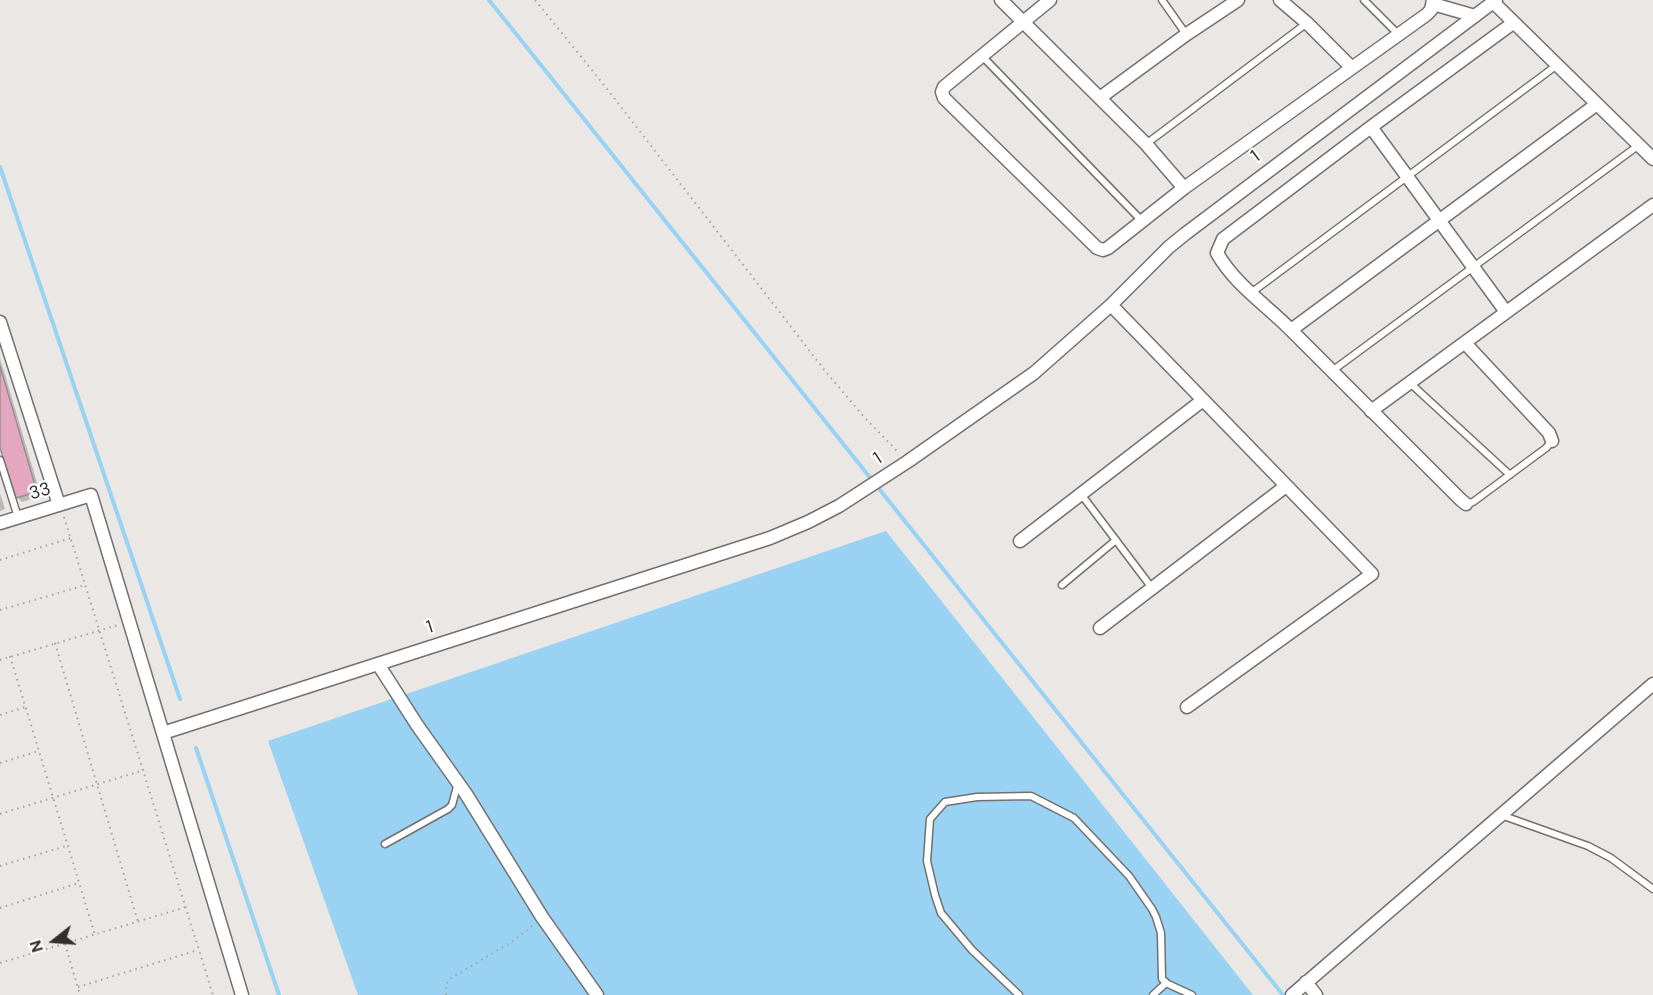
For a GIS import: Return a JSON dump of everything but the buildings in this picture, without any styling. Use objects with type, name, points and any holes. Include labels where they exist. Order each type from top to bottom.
[{"type":"street","points":[[1001,0],[1101,97],[1184,188]]},
{"type":"street","points":[[1050,0],[944,87],[942,92],[944,99],[1097,248],[1103,250],[1184,188],[1399,36],[1426,15],[1433,2],[1474,16]]},
{"type":"street","points":[[1101,97],[1238,0]]},
{"type":"street","points":[[1280,0],[1307,23],[1352,68]]},
{"type":"street","name":"1","points":[[163,733],[770,538],[839,506],[907,462],[1034,373],[1111,305],[1185,234],[1495,1]]},
{"type":"street","points":[[1495,1],[1513,22],[1653,159]]},
{"type":"street","points":[[1466,504],[1291,330],[1250,293],[1224,265],[1217,253],[1224,239],[1371,126],[1513,22]]},
{"type":"street","points":[[1291,330],[1597,104]]},
{"type":"street","points":[[1371,126],[1506,312]]},
{"type":"street","points":[[1371,411],[1653,205]]},
{"type":"street","points":[[1111,305],[1372,574],[1187,707]]},
{"type":"street","points":[[0,322],[59,505]]},
{"type":"street","points":[[1465,343],[1549,433],[1552,441]]},
{"type":"street","points":[[1020,541],[1203,400]]},
{"type":"street","points":[[1100,628],[1286,486]]},
{"type":"street","name":"33","points":[[0,523],[91,495],[129,621]]},
{"type":"street","points":[[129,621],[242,995]]},
{"type":"street","points":[[378,664],[458,783],[542,916],[597,995]]},
{"type":"street","points":[[1316,995],[1300,988],[1653,684]]},
{"type":"lane","points":[[1162,0],[1187,34]]},
{"type":"lane","points":[[1364,0],[1399,36]]},
{"type":"lane","points":[[1146,144],[1307,23]]},
{"type":"lane","points":[[982,55],[1142,222]]},
{"type":"lane","points":[[1250,293],[1557,65]]},
{"type":"lane","points":[[1331,371],[1639,145]]},
{"type":"lane","points":[[1410,383],[1510,475]]},
{"type":"lane","points":[[1466,504],[1473,502],[1510,475],[1552,441]]},
{"type":"lane","points":[[0,460],[18,518]]},
{"type":"lane","points":[[1081,494],[1152,588]]},
{"type":"lane","points":[[1062,585],[1116,540]]},
{"type":"lane","points":[[385,844],[448,809],[452,805],[458,783]]},
{"type":"lane","points":[[1019,995],[972,950],[941,912],[927,861],[930,819],[945,802],[977,797],[1031,796],[1074,818],[1129,876],[1152,909],[1161,933],[1161,976],[1166,983],[1192,995]]},
{"type":"lane","points":[[1501,814],[1588,846],[1611,858],[1653,889]]},
{"type":"lane","points":[[1156,992],[1166,983]]},
{"type":"path","points":[[535,0],[826,372],[907,462]]},
{"type":"path","points":[[59,505],[213,995]]},
{"type":"path","points":[[0,560],[71,538]]},
{"type":"path","points":[[0,610],[86,585]]},
{"type":"path","points":[[0,660],[129,621]]},
{"type":"path","points":[[55,643],[138,922]]},
{"type":"path","points":[[10,656],[95,935]]},
{"type":"path","points":[[0,715],[25,707]]},
{"type":"path","points":[[0,763],[39,751]]},
{"type":"path","points":[[0,814],[144,770]]},
{"type":"path","points":[[0,866],[67,846]]},
{"type":"path","points":[[0,908],[79,883]]},
{"type":"path","points":[[0,963],[186,908]]},
{"type":"path","points":[[446,995],[446,984],[451,978],[513,941],[542,916]]},
{"type":"path","points":[[65,944],[80,995]]},
{"type":"path","points":[[78,987],[199,950]]},
{"type":"water","points":[[886,531],[1253,995],[358,995],[268,741]]},
{"type":"waterway","points":[[489,0],[1283,995]]},
{"type":"waterway","points":[[0,167],[180,699]]},
{"type":"waterway","points":[[196,748],[279,995]]}]
